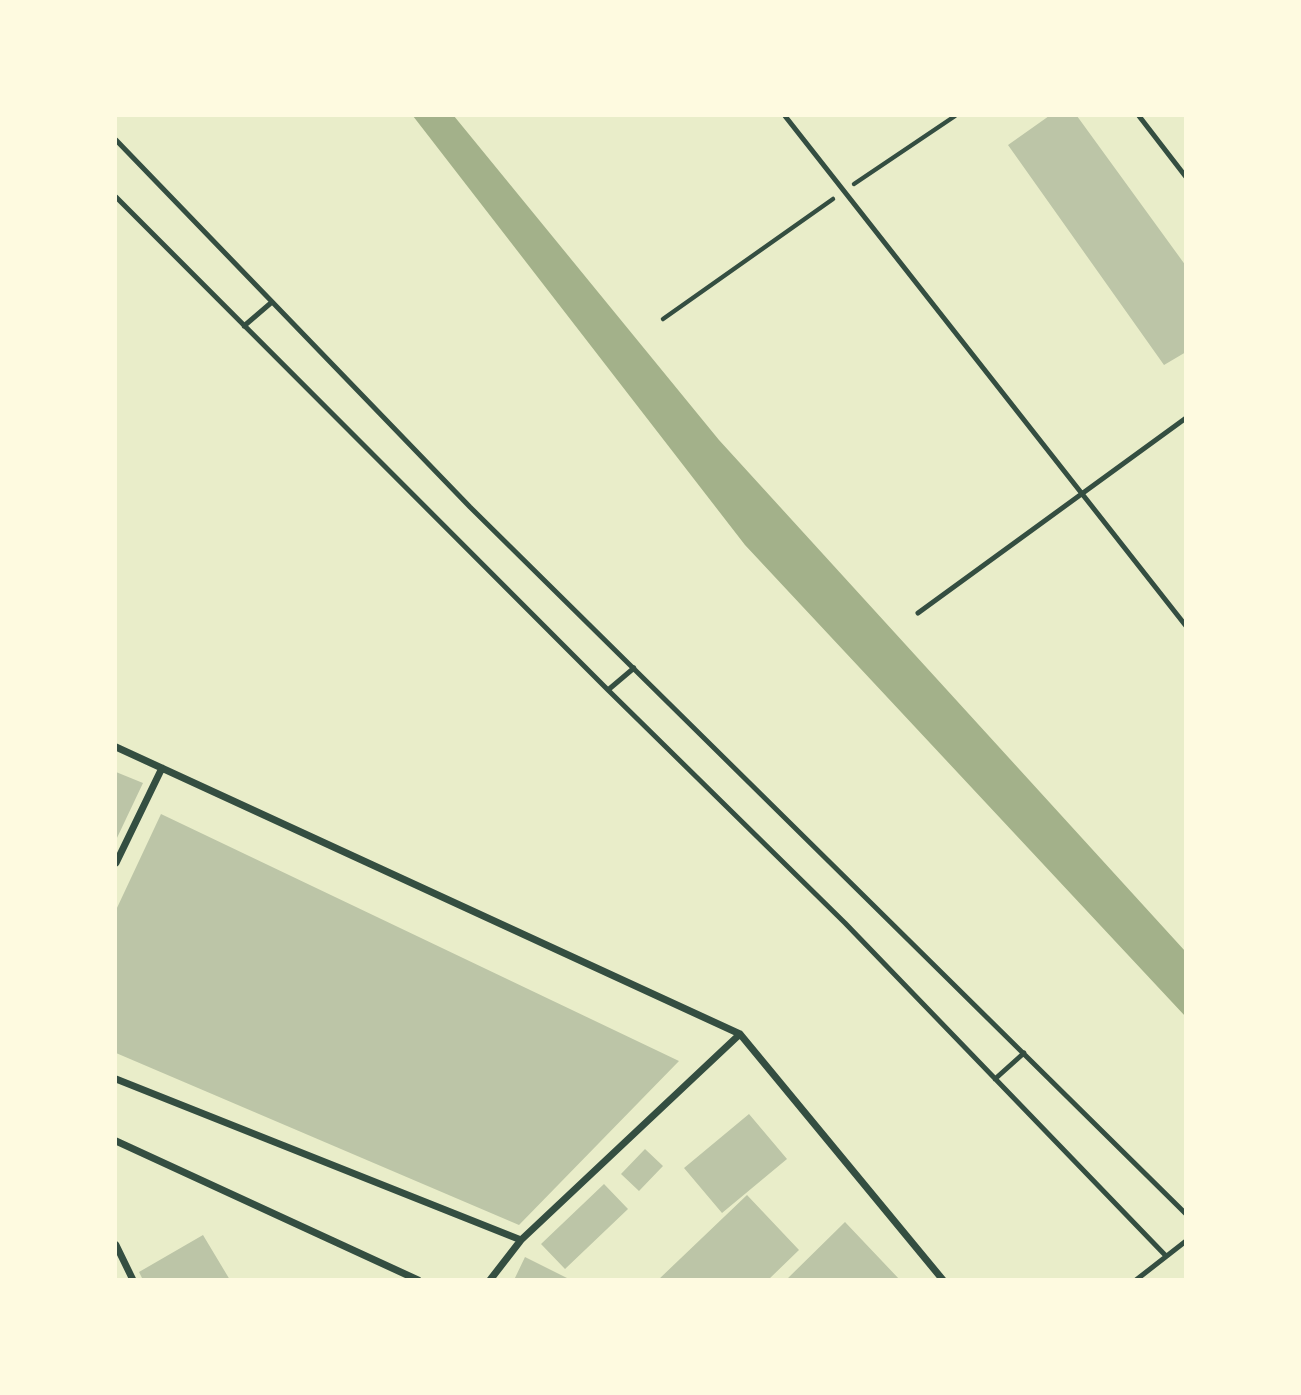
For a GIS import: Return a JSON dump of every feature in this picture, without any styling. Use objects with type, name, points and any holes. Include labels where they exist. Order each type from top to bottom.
[{"type":"street","points":[[116,747],[740,1034],[943,1279]]},
{"type":"street","points":[[116,863],[162,768]]},
{"type":"street","points":[[490,1279],[522,1240],[740,1034]]},
{"type":"street","points":[[116,1079],[522,1240]]},
{"type":"street","points":[[116,1141],[418,1279]]},
{"type":"street","points":[[116,1245],[133,1279]]},
{"type":"lane","points":[[785,116],[1185,626]]},
{"type":"lane","points":[[1139,116],[1185,177]]},
{"type":"lane","points":[[116,140],[470,507],[1185,1214]]},
{"type":"lane","points":[[116,197],[608,690],[845,923],[1166,1256]]},
{"type":"lane","points":[[244,326],[272,302]]},
{"type":"lane","points":[[918,613],[1185,418]]},
{"type":"lane","points":[[608,690],[634,668]]},
{"type":"lane","points":[[995,1079],[1024,1053]]},
{"type":"lane","points":[[1136,1279],[1185,1241]]},
{"type":"path","points":[[663,319],[955,116]]},
{"type":"shaded area","points":[[413,116],[454,116],[719,440],[1185,951],[1185,1016],[745,545]]},
{"type":"building","points":[[1049,116],[1077,116],[1186,266],[1186,352],[1164,365],[1008,145]]},
{"type":"building","points":[[116,772],[143,783],[116,840]]},
{"type":"building","points":[[161,814],[679,1061],[519,1225],[116,1053],[116,910]]},
{"type":"building","points":[[749,1114],[787,1159],[722,1213],[684,1168]]},
{"type":"building","points":[[645,1149],[663,1166],[639,1191],[621,1174]]},
{"type":"building","points":[[604,1184],[628,1209],[565,1269],[541,1244]]},
{"type":"building","points":[[747,1195],[799,1250],[768,1280],[658,1280]]},
{"type":"building","points":[[845,1222],[900,1280],[786,1280]]},
{"type":"building","points":[[203,1235],[230,1280],[143,1280],[139,1272]]},
{"type":"building","points":[[525,1257],[571,1280],[514,1280]]}]
